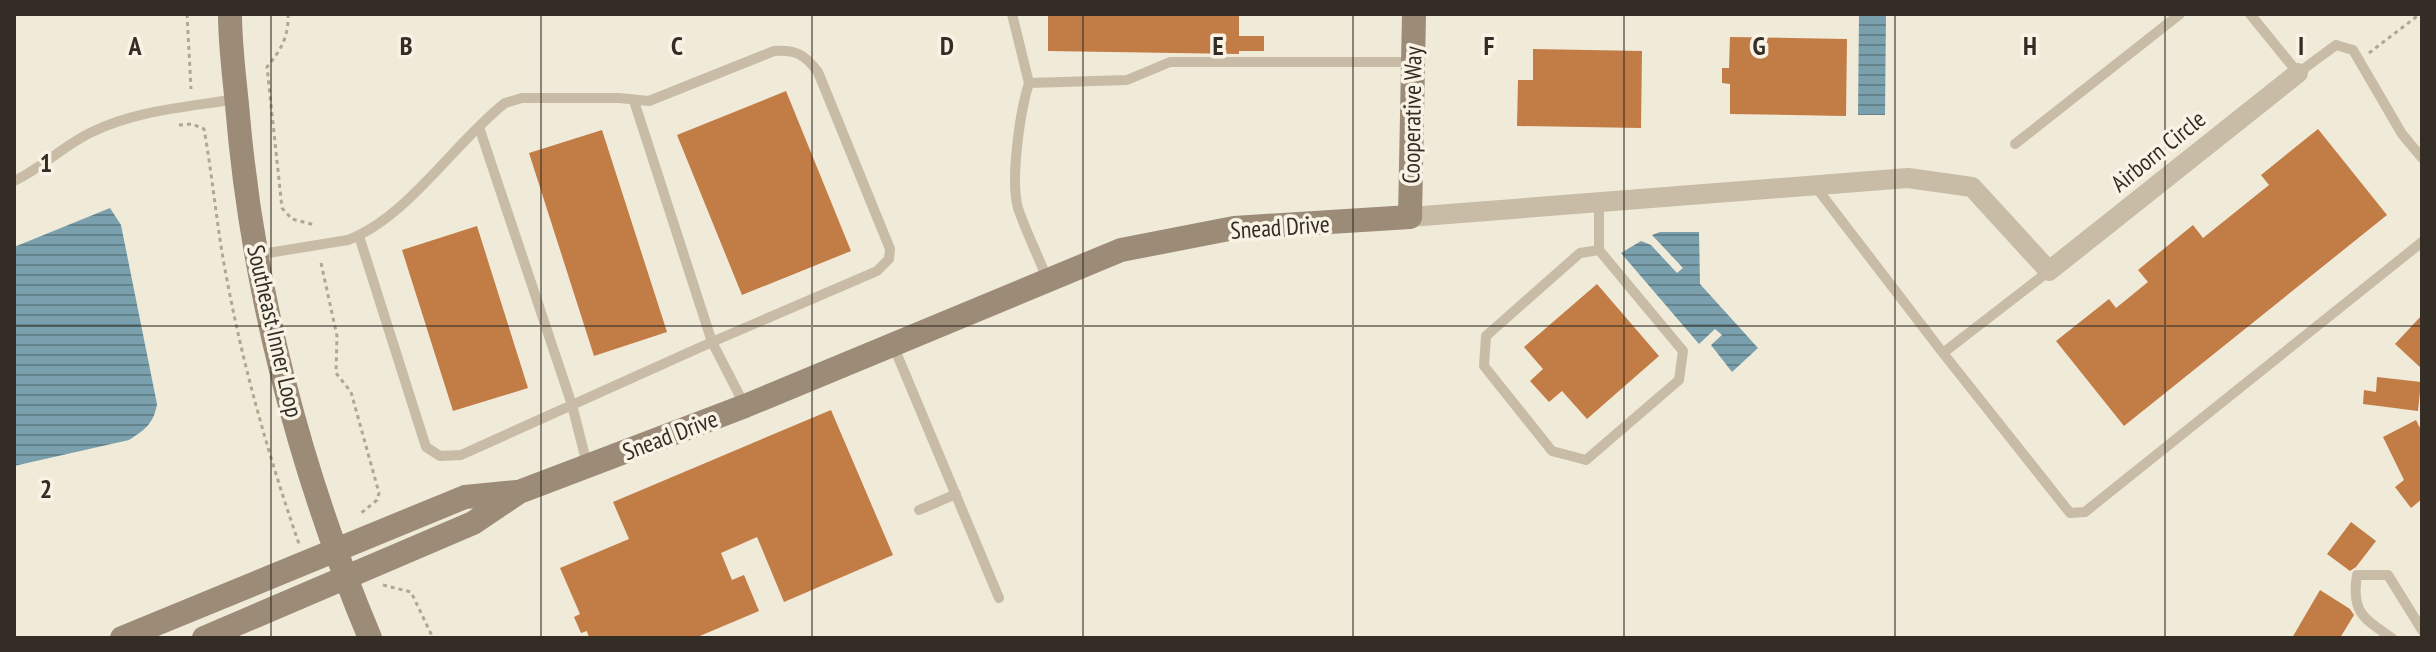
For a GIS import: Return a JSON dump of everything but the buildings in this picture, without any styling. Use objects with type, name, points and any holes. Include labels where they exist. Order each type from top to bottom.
[{"type":"street","name":"Southeast Inner Loop","points":[[230,14],[236,99],[256,255],[284,381],[334,549],[370,638]]},
{"type":"street","name":"Cooperative Way","points":[[1410,217],[1414,14]]},
{"type":"street","name":"Airborn Circle","points":[[2049,271],[2298,73]]},
{"type":"street","name":"Snead Drive","points":[[204,638],[473,523],[519,492],[745,406],[1121,250],[1234,228],[1908,178],[1972,187],[2049,271]]},
{"type":"street","name":"Snead Drive","points":[[122,638],[465,497],[519,492]]},
{"type":"lane","points":[[1012,14],[1029,83],[1022,107],[1016,172],[1017,205],[1047,279]]},
{"type":"lane","points":[[2015,144],[2180,14]]},
{"type":"lane","points":[[2250,14],[2298,73],[2336,45],[2353,50],[2402,134],[2422,158]]},
{"type":"lane","points":[[256,255],[348,240],[384,221],[505,103],[522,98],[649,101],[774,51],[789,50],[806,56],[818,72],[890,249],[889,259],[877,271],[461,455],[440,456],[426,447],[359,236]]},
{"type":"lane","points":[[1029,83],[1127,80],[1170,62],[1413,62]]},
{"type":"lane","points":[[14,181],[89,133],[107,125],[148,114],[236,99]]},
{"type":"lane","points":[[634,101],[712,342],[745,406]]},
{"type":"lane","points":[[479,127],[572,405],[588,467]]},
{"type":"lane","points":[[1815,186],[2070,513],[2085,512],[2422,242]]},
{"type":"lane","points":[[1599,202],[1599,250],[1683,351],[1679,380],[1586,460],[1552,451],[1484,366],[1486,336],[1580,253],[1599,250]]},
{"type":"lane","points":[[1943,353],[2049,271]]},
{"type":"lane","points":[[892,343],[999,598]]},
{"type":"lane","points":[[919,510],[956,494]]},
{"type":"lane","points":[[2392,638],[2363,619],[2353,598],[2357,575],[2388,575],[2422,630]]},
{"type":"path","points":[[187,14],[191,89]]},
{"type":"path","points":[[288,14],[289,28],[281,49],[267,67],[282,208],[292,219],[315,225]]},
{"type":"path","points":[[2359,60],[2420,14]]},
{"type":"path","points":[[179,125],[192,124],[204,129],[214,208],[239,337],[262,431],[299,545]]},
{"type":"path","points":[[321,263],[337,336],[336,373],[351,392],[379,493],[377,500],[360,514]]},
{"type":"path","points":[[382,585],[411,592],[433,638]]},
{"type":"water","points":[[1859,14],[1886,14],[1885,115],[1858,115]]},
{"type":"water","points":[[110,208],[121,225],[157,404],[154,416],[144,429],[129,440],[14,466],[14,247]]},
{"type":"water","points":[[1660,232],[1699,232],[1700,284],[1758,348],[1732,372],[1711,345],[1722,335],[1715,329],[1699,344],[1621,253],[1641,241],[1651,245],[1677,273],[1683,268],[1652,235]]}]
